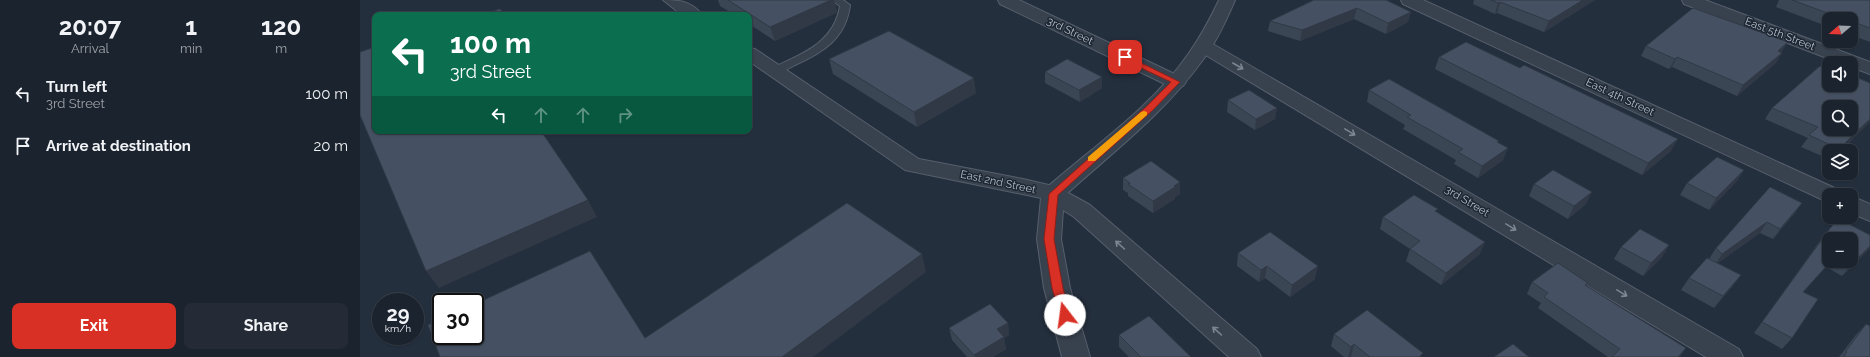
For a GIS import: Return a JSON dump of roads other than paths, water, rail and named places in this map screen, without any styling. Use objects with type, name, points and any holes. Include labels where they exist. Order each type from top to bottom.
[{"type":"street","points":[[671,0],[689,12]]},
{"type":"street","name":"3rd Street","points":[[1006,0],[1176,82]]},
{"type":"street","points":[[1076,357],[1057,288],[1049,239],[1053,194],[1150,108],[1176,82],[1204,47],[1227,0]]},
{"type":"street","name":"East 4th Street","points":[[1409,0],[1822,191]]},
{"type":"street","name":"East 5th Street","points":[[1690,0],[1870,68]]},
{"type":"street","name":"3rd Street","points":[[1204,47],[1728,357]]},
{"type":"street","name":"East 2nd Street","points":[[752,55],[913,165],[1023,186],[1053,194],[1082,211],[1246,357]]},
{"type":"street","points":[[1858,207],[1870,213]]},
{"type":"lane","points":[[776,70],[808,56],[839,31],[845,17],[845,5],[836,0]]}]
